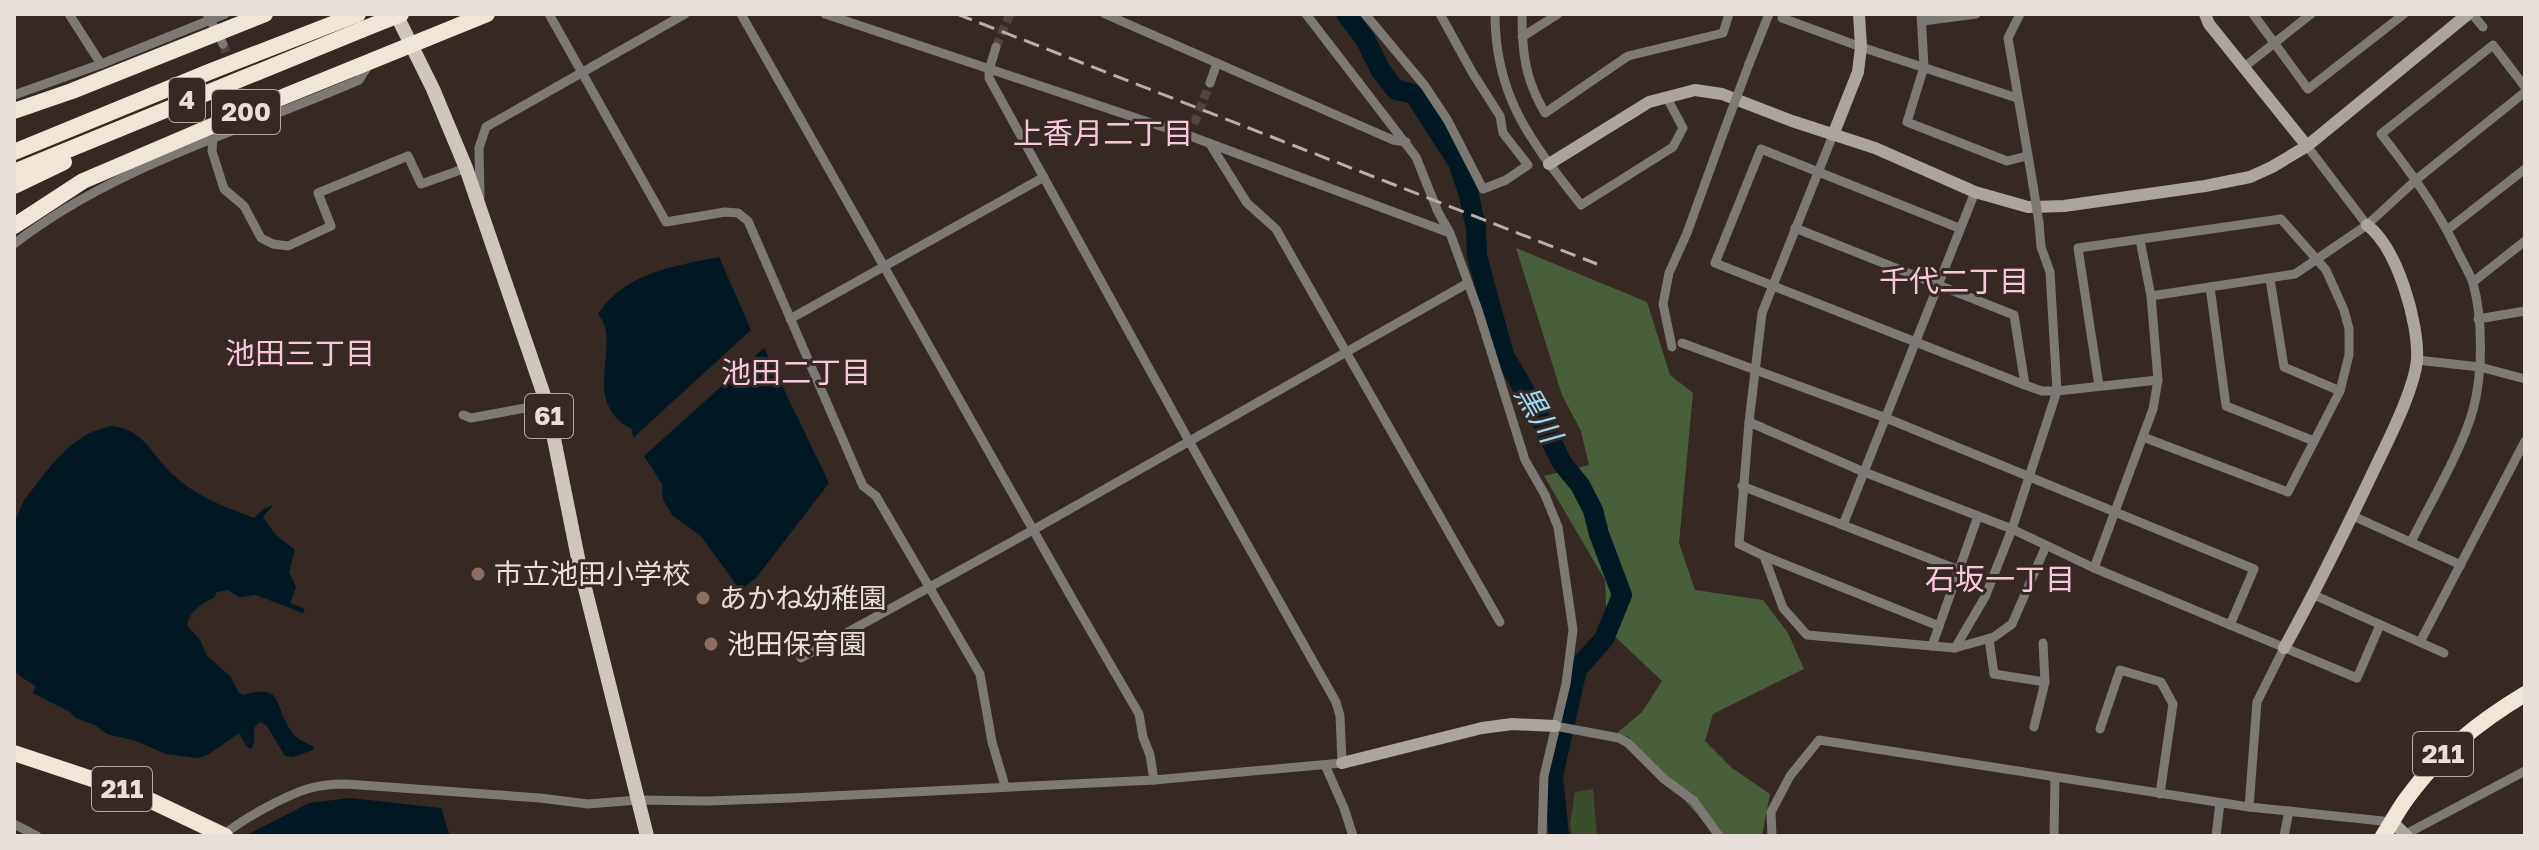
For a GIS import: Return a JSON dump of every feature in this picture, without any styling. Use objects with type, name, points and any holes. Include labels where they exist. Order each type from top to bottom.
[{"type":"highway","points":[[14,111],[72,91],[214,28],[265,14]]},
{"type":"highway","name":"4","points":[[14,152],[209,72],[358,20],[399,14]]},
{"type":"highway","name":"200","points":[[14,226],[83,181],[252,117],[371,61],[487,14]]},
{"type":"highway","name":"4","points":[[14,172],[217,88],[358,20]]},
{"type":"highway","points":[[14,186],[217,88]]},
{"type":"highway","name":"211","points":[[2388,829],[2405,800],[2440,756],[2486,717],[2525,694]]},
{"type":"highway","name":"211","points":[[16,757],[137,794],[224,835]]},
{"type":"main road","name":"61","points":[[399,14],[466,168],[547,404],[580,568],[647,836]]},
{"type":"street","points":[[69,14],[101,64]]},
{"type":"street","points":[[14,95],[214,28],[225,14]]},
{"type":"street","points":[[549,14],[666,222],[725,212],[738,213],[748,221],[863,486],[876,496],[980,674],[992,742],[1005,786]]},
{"type":"street","points":[[480,210],[479,148],[486,127],[685,14]]},
{"type":"street","points":[[741,14],[1139,714],[1154,780]]},
{"type":"street","points":[[825,14],[1190,136],[1450,233]]},
{"type":"street","points":[[1105,14],[1393,140],[1406,142]]},
{"type":"street","points":[[1306,14],[1416,157],[1450,233],[1468,283],[1525,460],[1545,495],[1558,527],[1573,630],[1558,726],[1544,776],[1542,836]]},
{"type":"street","points":[[1365,14],[1425,86],[1483,189],[1506,180],[1528,165],[1503,133],[1500,116],[1440,14]]},
{"type":"street","points":[[1495,14],[1495,38],[1508,96],[1549,164],[1581,205],[1673,147],[1683,128],[1666,96]]},
{"type":"street","points":[[1522,14],[1525,64],[1531,90],[1545,113],[1628,56],[1723,33],[1729,14]]},
{"type":"street","points":[[1522,37],[1558,14]]},
{"type":"street","points":[[1672,347],[1663,304],[1669,273],[1769,14]]},
{"type":"street","points":[[1784,14],[1782,18],[1861,47],[2017,98]]},
{"type":"street","points":[[1859,14],[1861,47],[1858,72],[1762,313],[1742,486],[1739,544],[1939,626]]},
{"type":"street","points":[[1976,14],[1922,18],[1924,67],[1907,122],[2007,161],[2027,156]]},
{"type":"street","points":[[1955,648],[1985,597],[2012,529],[2057,391],[2050,272],[2041,247],[2008,38],[2020,14]]},
{"type":"street","points":[[2205,14],[2209,24],[2243,68],[2367,225],[2377,233],[2399,272],[2412,315],[2417,360],[2395,427],[2314,595],[2257,702],[2249,807]]},
{"type":"street","points":[[2253,14],[2308,89],[2404,14]]},
{"type":"street","points":[[2243,68],[2311,14]]},
{"type":"street","points":[[1549,164],[1649,102],[1695,90],[1722,94],[1875,148],[1975,192],[2028,207],[2064,206],[2205,186],[2250,177],[2307,146],[2470,14],[2483,27]]},
{"type":"street","points":[[2151,296],[2295,274],[2367,225],[2417,179],[2525,89],[2493,45],[2381,134],[2417,179],[2447,230],[2473,282],[2478,319],[2480,367],[2473,410],[2411,542]]},
{"type":"street","points":[[996,47],[989,78],[1336,702],[1340,716],[1342,763]]},
{"type":"street","points":[[1210,83],[1217,63]]},
{"type":"street","points":[[242,93],[252,117]]},
{"type":"street","points":[[1190,136],[1194,124]]},
{"type":"street","points":[[14,244],[89,195],[213,132],[212,151],[224,189],[244,206],[261,238],[273,244],[288,246],[331,226],[318,193],[408,156],[421,184],[466,168]]},
{"type":"street","points":[[1210,144],[1247,203],[1276,229],[1500,622]]},
{"type":"street","points":[[1959,228],[1761,149],[1715,263],[2042,391],[2158,380]]},
{"type":"street","points":[[2447,230],[2525,169]]},
{"type":"street","points":[[790,319],[1044,177]]},
{"type":"street","points":[[1843,525],[1975,192]]},
{"type":"street","points":[[2099,386],[2078,248],[2281,219],[2326,270],[2344,310],[2349,329],[2349,355],[2340,391],[2288,492],[2143,437]]},
{"type":"street","points":[[1795,228],[2014,315],[2025,385]]},
{"type":"street","points":[[2094,568],[2153,409],[2158,380],[2151,296],[2140,240]]},
{"type":"street","points":[[2473,282],[2525,241]]},
{"type":"street","points":[[2270,279],[2284,367],[2340,391]]},
{"type":"street","points":[[801,658],[1468,283]]},
{"type":"street","points":[[2210,287],[2226,406],[2314,441]]},
{"type":"street","points":[[2478,319],[2525,311]]},
{"type":"street","points":[[1682,343],[1757,368],[1886,418],[2254,569],[2230,625]]},
{"type":"street","points":[[2417,360],[2480,367],[2525,379]]},
{"type":"street","points":[[463,415],[471,418],[547,404]]},
{"type":"street","points":[[1749,422],[1864,472],[2012,529],[2094,568],[2357,678],[2380,625]]},
{"type":"street","points":[[2420,642],[2525,441]]},
{"type":"street","points":[[1742,486],[1959,570]]},
{"type":"street","points":[[1932,646],[1978,516]]},
{"type":"street","points":[[2353,516],[2461,565]]},
{"type":"street","points":[[1764,556],[1783,608],[1807,635],[1955,648],[1989,639],[2012,624],[2046,546]]},
{"type":"street","points":[[2314,595],[2444,653]]},
{"type":"street","points":[[1989,639],[1994,674],[2045,682]]},
{"type":"street","points":[[2034,727],[2045,682],[2043,643]]},
{"type":"street","points":[[2100,729],[2120,670],[2161,682],[2173,704],[2160,794]]},
{"type":"street","points":[[224,835],[259,812],[306,789],[323,785],[346,784],[588,804],[638,800],[791,798],[1154,780],[1342,763],[1482,728],[1512,724],[1558,726],[1619,738],[1664,779],[1694,801],[1719,836]]},
{"type":"street","points":[[1772,836],[1771,812],[1790,776],[1819,740],[2160,794],[2289,811],[2407,835],[2525,771]]},
{"type":"street","points":[[1325,765],[1353,836]]},
{"type":"street","points":[[2054,836],[2055,778]]},
{"type":"street","points":[[2216,836],[2220,803]]},
{"type":"street","points":[[2284,836],[2289,811]]},
{"type":"street","points":[[14,824],[37,836]]},
{"type":"green space","points":[[1516,248],[1647,302],[1670,375],[1693,393],[1679,543],[1695,590],[1763,600],[1788,633],[1804,669],[1713,714],[1705,741],[1732,768],[1770,794],[1762,836],[1716,836],[1629,737],[1617,733],[1642,712],[1662,681],[1607,629],[1605,580],[1544,476],[1589,465],[1581,431],[1562,395]]},
{"type":"green space","points":[[1593,789],[1597,836],[1572,836],[1570,824],[1575,792]]},
{"type":"water","points":[[719,257],[751,330],[633,438],[632,429],[616,417],[608,404],[604,388],[607,340],[605,326],[598,314],[609,300],[636,280],[668,268]]},
{"type":"water","points":[[764,348],[829,483],[756,578],[740,590],[701,536],[672,515],[663,500],[662,484],[644,456]]},
{"type":"water","points":[[111,426],[139,437],[172,474],[211,500],[254,518],[273,505],[263,517],[275,534],[295,550],[289,572],[296,587],[290,603],[305,609],[303,613],[256,595],[239,597],[228,590],[217,592],[214,598],[197,608],[187,625],[200,640],[207,656],[230,676],[239,693],[266,692],[272,695],[292,732],[314,747],[313,750],[293,757],[285,756],[267,726],[260,722],[254,728],[251,749],[239,733],[198,758],[166,754],[136,741],[107,734],[95,725],[76,718],[33,693],[36,686],[15,671],[14,523],[24,500],[70,446],[89,433]]},
{"type":"water","points":[[350,798],[441,808],[450,836],[245,836],[309,803]]},
{"type":"waterway","name":"黒川","points":[[1346,14],[1365,39],[1381,71],[1396,90],[1414,94],[1458,162],[1476,229],[1477,256],[1504,355],[1562,463],[1580,485],[1593,510],[1622,595],[1604,639],[1577,669],[1553,776],[1559,836]]},
{"type":"tunnel","points":[[996,47],[1010,14]]},
{"type":"tunnel","points":[[223,44],[232,68]]},
{"type":"tunnel","points":[[1194,124],[1210,83]]},
{"type":"railway","points":[[957,14],[1597,264]]},
{"type":"place","name":"市立池田小学校","points":[[478,574]]},
{"type":"place","name":"あかね幼稚園","points":[[703,598]]},
{"type":"place","name":"池田保育園","points":[[711,644]]},
{"type":"district","name":"上香月二丁目","points":[[1103,134]]},
{"type":"district","name":"千代二丁目","points":[[1954,282]]},
{"type":"district","name":"池田三丁目","points":[[300,354]]},
{"type":"district","name":"池田二丁目","points":[[796,373]]},
{"type":"district","name":"石坂一丁目","points":[[2000,580]]}]
